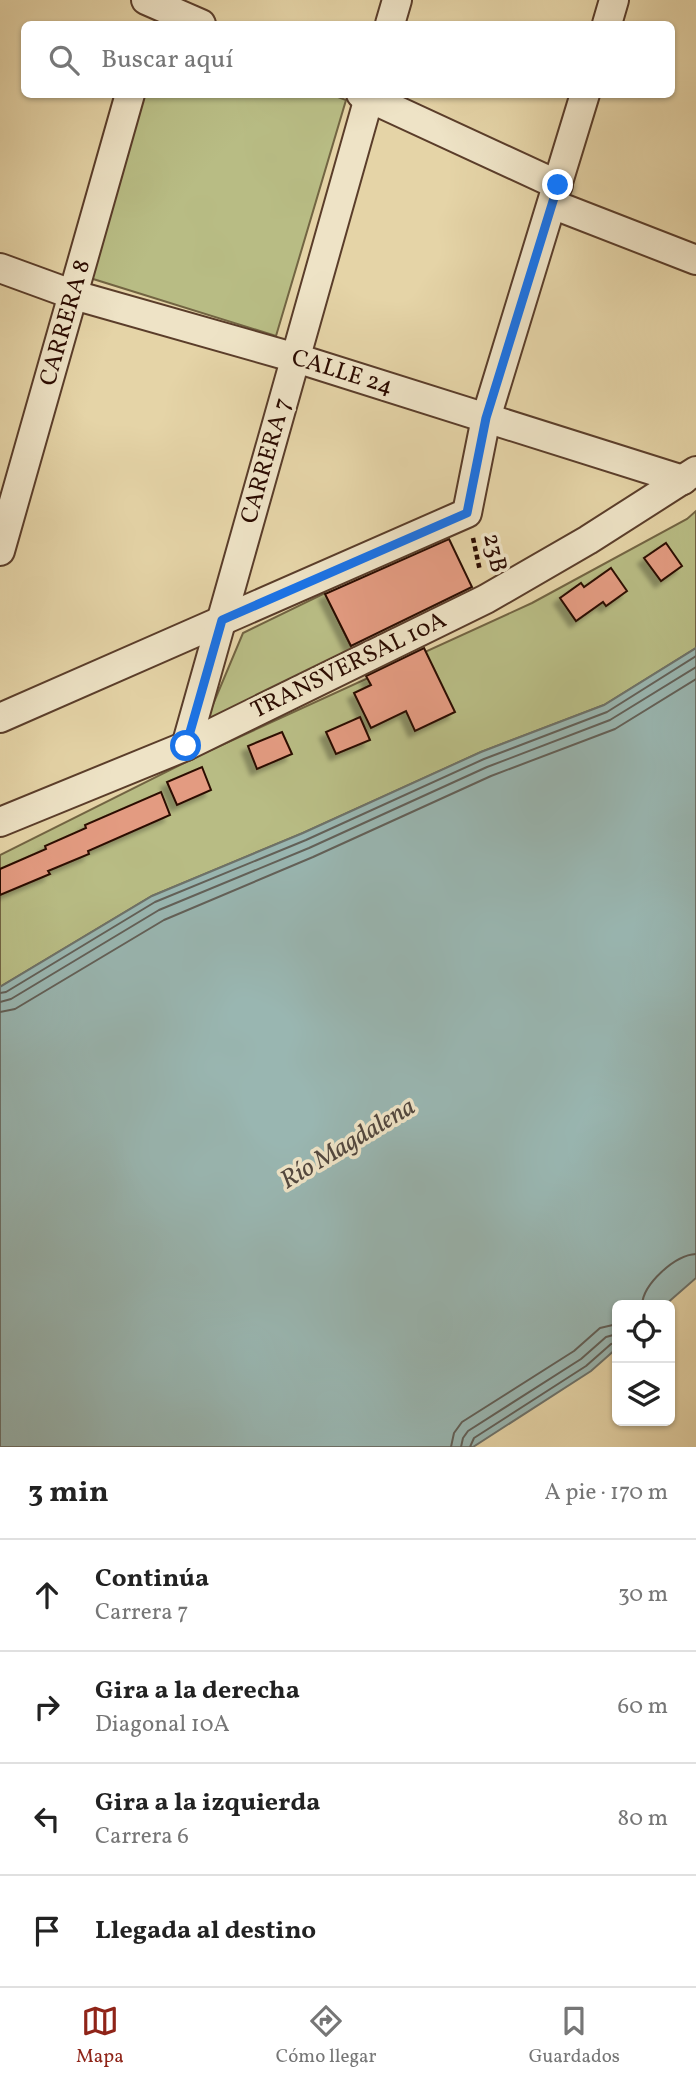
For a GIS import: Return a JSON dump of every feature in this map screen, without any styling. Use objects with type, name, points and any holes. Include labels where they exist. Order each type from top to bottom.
[{"type":"street","points":[[391,21],[397,0]]},
{"type":"street","points":[[608,21],[614,0]]},
{"type":"street","points":[[152,7],[192,21]]},
{"type":"street","name":"CARRERA 8","points":[[0,551],[129,98]]},
{"type":"street","name":"CARRERA 7","points":[[186,746],[366,98]]},
{"type":"street","points":[[371,98],[555,195],[696,260]]},
{"type":"street","points":[[0,718],[467,513],[486,418],[584,98]]},
{"type":"street","name":"CALLE 24","points":[[0,268],[74,295],[296,358],[486,418],[690,475]]},
{"type":"street","name":"TRANSVERSAL 10A","points":[[0,822],[186,746],[486,599],[588,540],[690,475]]},
{"type":"path","name":"23B","points":[[467,513],[486,599]]},
{"type":"green space","points":[[142,98],[346,100],[276,336],[90,278]]},
{"type":"green space","points":[[696,511],[696,648],[604,705],[481,752],[303,833],[152,896],[0,987],[0,855],[202,754],[532,603],[687,519]]},
{"type":"green space","points":[[325,593],[356,657],[201,733],[243,633]]},
{"type":"water","name":"Río Magdalena","points":[[696,648],[696,1278],[671,1300],[612,1300],[612,1352],[591,1371],[473,1447],[0,1447],[0,987],[152,896],[303,833],[481,752],[604,705]]},
{"type":"building","points":[[449,539],[472,587],[351,646],[325,594]]},
{"type":"building","points":[[666,543],[682,566],[661,581],[644,558]]},
{"type":"building","points":[[611,568],[627,591],[606,606],[603,602],[576,621],[560,598],[581,583],[584,587]]},
{"type":"building","points":[[424,648],[455,712],[415,731],[406,711],[371,728],[354,693],[371,685],[366,676]]},
{"type":"building","points":[[360,717],[370,740],[336,754],[326,732]]},
{"type":"building","points":[[282,732],[292,754],[257,769],[248,746]]},
{"type":"building","points":[[202,767],[211,790],[177,805],[167,782]]},
{"type":"building","points":[[161,792],[170,815],[88,851],[89,854],[48,871],[50,874],[0,895],[0,869],[46,849],[45,846],[86,828],[85,825]]},
{"type":"route","points":[[186,746],[222,620],[467,513],[486,418],[558,185]]}]
